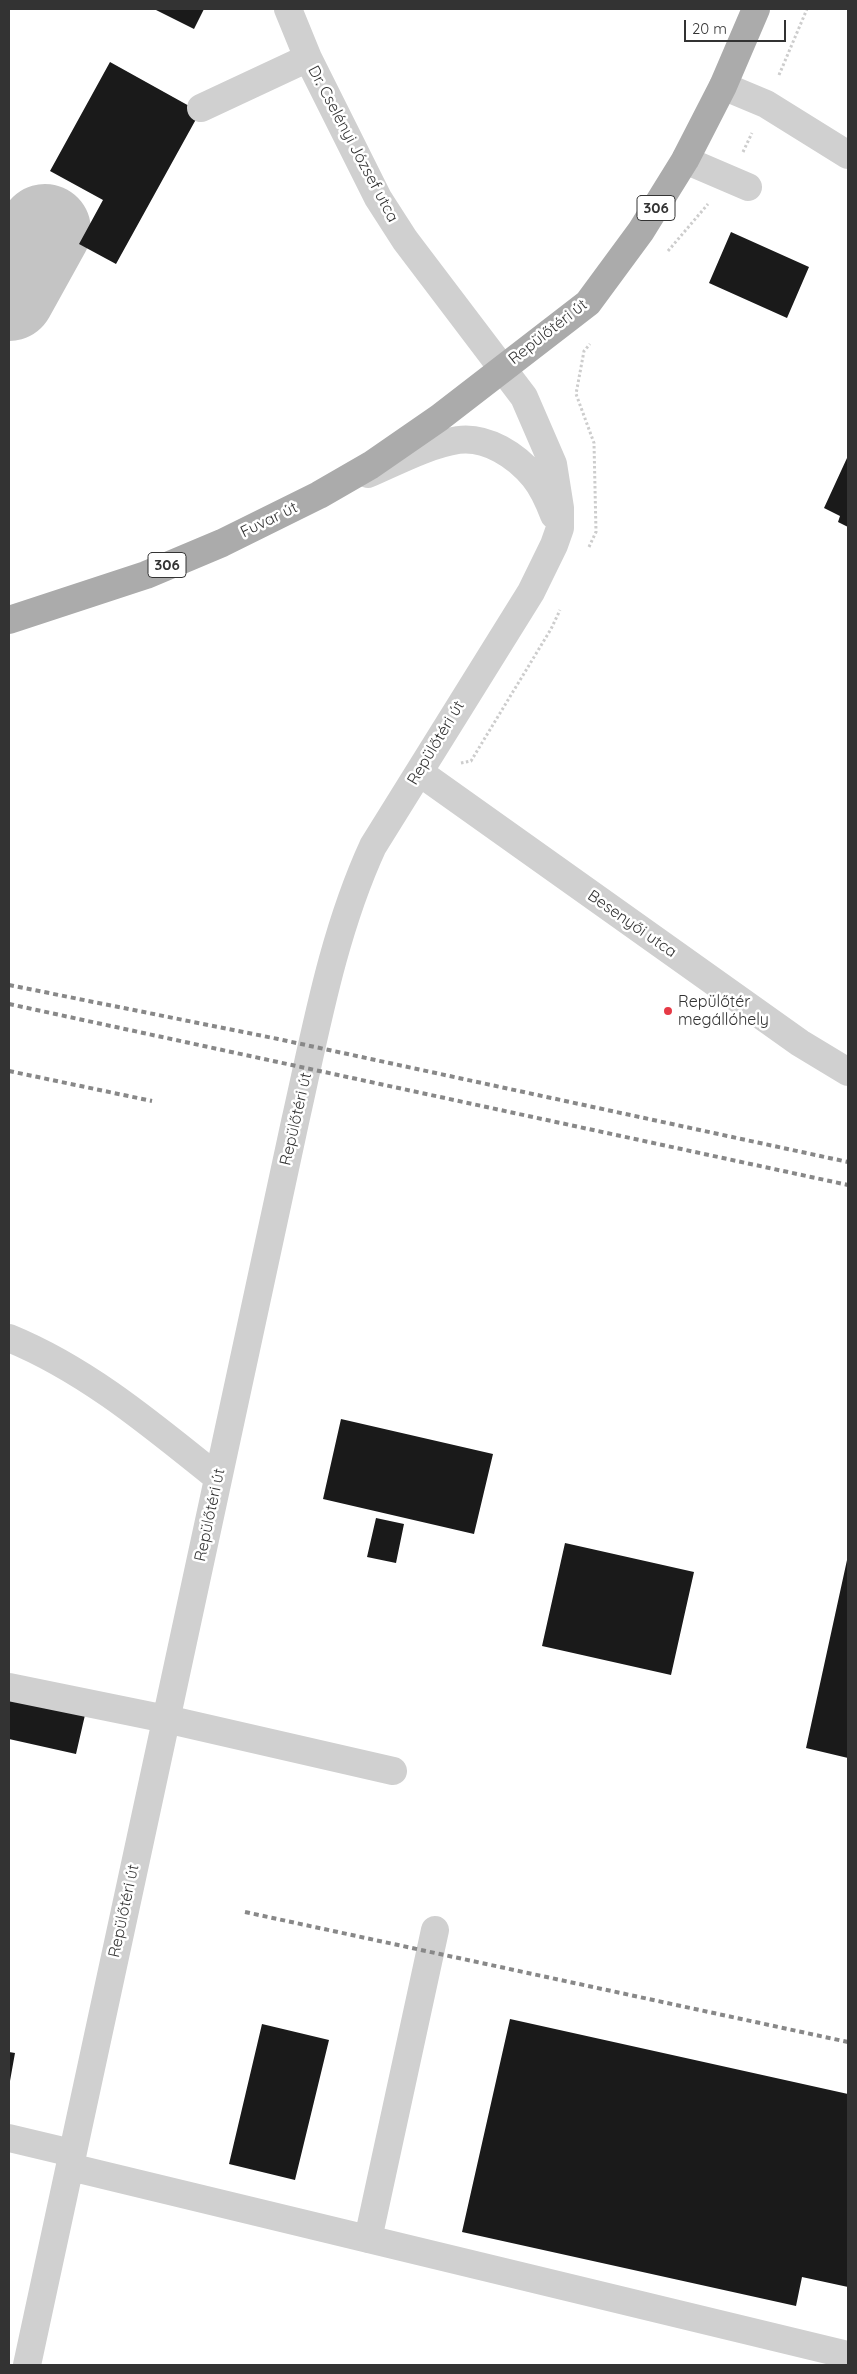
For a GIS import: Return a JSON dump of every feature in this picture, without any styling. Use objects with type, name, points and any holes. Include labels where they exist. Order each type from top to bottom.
[{"type":"main road","name":"Repülőtéri út","points":[[503,367],[588,303],[641,231],[686,160],[723,86],[756,9]]},
{"type":"main road","name":"Fuvar út","points":[[9,620],[146,575],[222,543],[319,495],[371,465],[440,418],[503,367]]},
{"type":"street","name":"Dr. Cselényi József utca","points":[[288,9],[308,58],[378,198],[405,240],[503,367]]},
{"type":"street","points":[[201,108],[308,58]]},
{"type":"street","points":[[723,86],[766,104],[848,154]]},
{"type":"street","points":[[686,160],[739,183]]},
{"type":"street","name":"Repülőtéri út","points":[[27,2365],[295,1122],[341,931],[360,874],[373,846],[531,592],[554,546],[560,528],[558,485],[553,464],[524,397],[503,367]]},
{"type":"street","points":[[319,495],[422,451],[458,440],[473,440],[490,444],[506,453],[535,478],[560,528]]},
{"type":"street","name":"Besenyői utca","points":[[419,772],[800,1043],[848,1072]]},
{"type":"street","points":[[9,1338],[42,1352],[122,1402],[218,1478]]},
{"type":"street","points":[[9,1687],[166,1719],[393,1771]]},
{"type":"street","points":[[368,2239],[435,1930]]},
{"type":"street","points":[[9,2138],[71,2160],[368,2239],[848,2354]]},
{"type":"path","points":[[666,254],[739,183],[766,104],[807,9]]},
{"type":"path","points":[[588,549],[596,532],[594,443],[576,394],[584,351],[596,336]]},
{"type":"path","points":[[419,772],[471,761],[551,629],[564,602]]},
{"type":"building","points":[[154,9],[204,9],[194,29]]},
{"type":"building","points":[[110,62],[200,112],[116,264],[79,244],[103,200],[50,171]]},
{"type":"building","points":[[731,232],[809,267],[787,318],[709,283]]},
{"type":"building","points":[[847,458],[848,527],[838,522],[840,516],[824,508]]},
{"type":"building","points":[[341,1419],[493,1454],[474,1534],[323,1499]]},
{"type":"building","points":[[376,1518],[404,1524],[396,1563],[367,1557]]},
{"type":"building","points":[[565,1543],[694,1572],[671,1675],[542,1646]]},
{"type":"building","points":[[848,1560],[848,1758],[806,1748]]},
{"type":"building","points":[[9,1699],[85,1715],[76,1754],[9,1739]]},
{"type":"building","points":[[510,2019],[848,2094],[848,2287],[802,2277],[796,2306],[462,2232]]},
{"type":"building","points":[[262,2024],[329,2040],[295,2180],[229,2164]]},
{"type":"building","points":[[9,2052],[15,2053],[10,2081],[9,2081]]},
{"type":"taxiway","points":[[9,295],[45,230]]},
{"type":"railway","points":[[9,985],[278,1039],[848,1162]]},
{"type":"railway","points":[[9,1004],[848,1185]]},
{"type":"railway","points":[[9,1071],[152,1101]]},
{"type":"railway","points":[[245,1912],[848,2042]]},
{"type":"place","name":"Repülőtér megállóhely","points":[[668,1011]]}]
